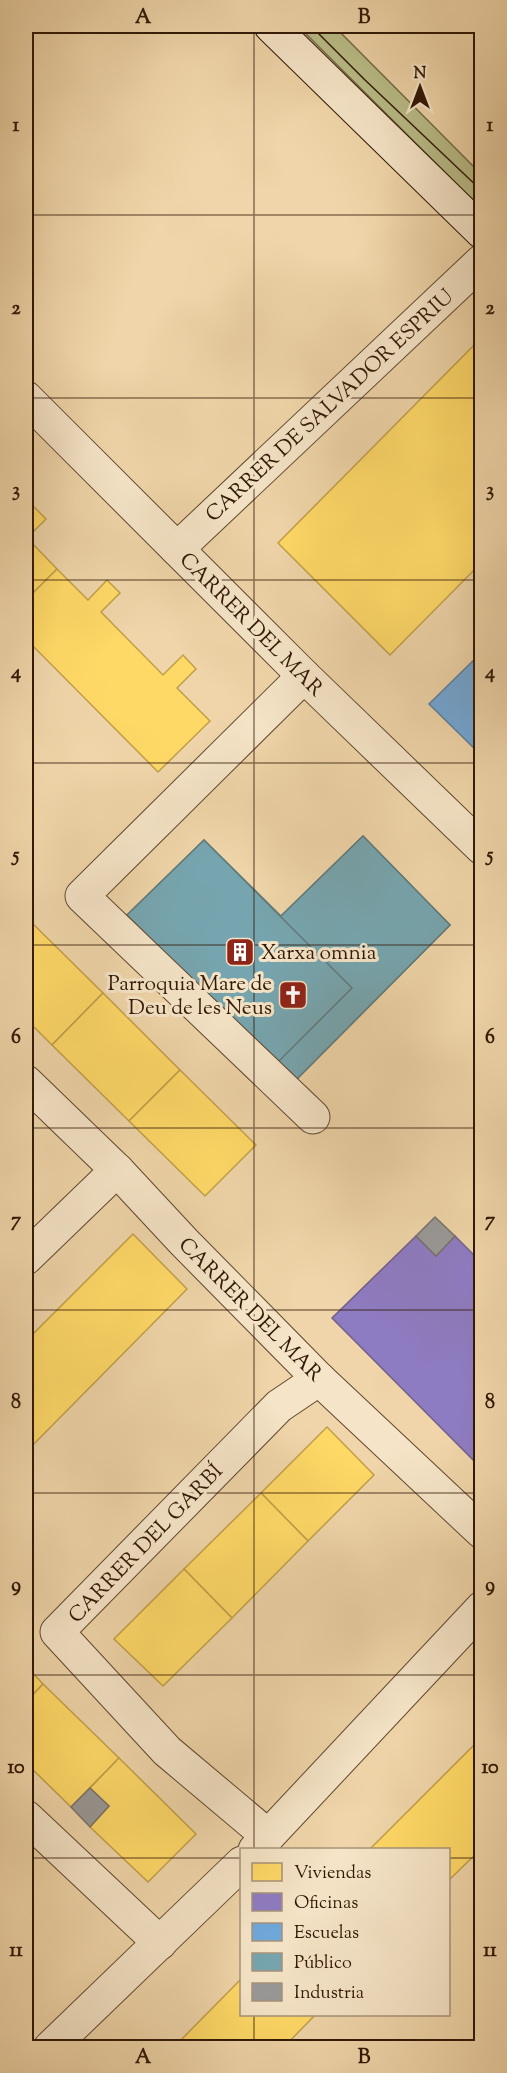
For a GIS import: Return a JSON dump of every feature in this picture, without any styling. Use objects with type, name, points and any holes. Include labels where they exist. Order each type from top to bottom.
[{"type":"street","points":[[271,26],[482,232]]},
{"type":"street","name":"CARRER DE SALVADOR ESPRIU","points":[[177,549],[482,261]]},
{"type":"street","name":"CARRER DEL MAR","points":[[26,398],[304,676],[482,848]]},
{"type":"street","points":[[304,676],[82,896],[313,1117]]},
{"type":"street","name":"CARRER DEL MAR","points":[[26,1082],[117,1170],[184,1242],[319,1379],[482,1532]]},
{"type":"street","points":[[26,1258],[117,1170]]},
{"type":"street","name":"CARRER DEL GARBÍ","points":[[262,1843],[168,1751],[57,1632],[279,1406],[319,1379]]},
{"type":"street","points":[[262,1843],[482,1608]]},
{"type":"street","points":[[26,1817],[159,1943]]},
{"type":"street","points":[[50,2048],[240,1865]]},
{"type":"green space","points":[[298,26],[334,26],[481,174],[481,208]]},
{"type":"building: Viviendas","points":[[482,337],[482,562],[390,655],[278,543]]},
{"type":"building: Viviendas","points":[[32,505],[46,519],[27,538],[57,569],[26,600],[26,512]]},
{"type":"building: Viviendas","points":[[57,569],[88,600],[107,580],[120,593],[101,612],[163,675],[183,655],[196,669],[177,688],[210,721],[158,772],[26,639],[26,600]]},
{"type":"building: Viviendas","points":[[27,918],[103,993],[52,1045],[26,1019]]},
{"type":"building: Viviendas","points":[[103,993],[180,1070],[129,1121],[52,1045]]},
{"type":"building: Viviendas","points":[[180,1070],[256,1145],[205,1196],[129,1121]]},
{"type":"building: Viviendas","points":[[133,1234],[187,1289],[26,1452],[26,1341]]},
{"type":"building: Viviendas","points":[[327,1427],[374,1475],[308,1541],[261,1493]]},
{"type":"building: Viviendas","points":[[261,1493],[308,1541],[232,1618],[184,1569]]},
{"type":"building: Viviendas","points":[[184,1569],[232,1618],[163,1686],[114,1639]]},
{"type":"building: Viviendas","points":[[26,1666],[43,1684],[26,1702]]},
{"type":"building: Viviendas","points":[[43,1684],[119,1758],[71,1807],[26,1763],[26,1702]]},
{"type":"building: Viviendas","points":[[482,1737],[482,1848],[450,1879],[450,1848],[371,1848]]},
{"type":"building: Viviendas","points":[[119,1758],[196,1834],[148,1882],[90,1827],[109,1806],[90,1788]]},
{"type":"building: Viviendas","points":[[240,1980],[240,2016],[314,2016],[283,2048],[173,2048]]},
{"type":"building: Oficinas","points":[[416,1236],[436,1256],[455,1236],[482,1263],[482,1469],[332,1318]]},
{"type":"building: Escuelas","points":[[482,652],[482,756],[429,704]]},
{"type":"building: Público","name":"Parroquia Mare de Deu de les Neus","points":[[363,836],[450,925],[293,1083],[275,1065],[352,988],[281,916]]},
{"type":"building: Público","name":"Parroquia Mare de Deu de les Neus","points":[[363,836],[450,925],[293,1083],[127,915],[204,840],[281,916]]},
{"type":"building: Público","name":"Xarxa omnia","points":[[204,840],[352,988],[275,1065],[127,915]]},
{"type":"building: Industria","points":[[435,1217],[455,1236],[436,1256],[416,1236]]},
{"type":"building: Industria","points":[[90,1788],[109,1806],[90,1827],[71,1807]]},
{"type":"tram line","points":[[311,26],[482,191]]},
{"type":"place","name":"Xarxa omnia","points":[[240,952]]},
{"type":"place","name":"Parroquia Mare de Deu de les Neus","points":[[293,995]]}]
